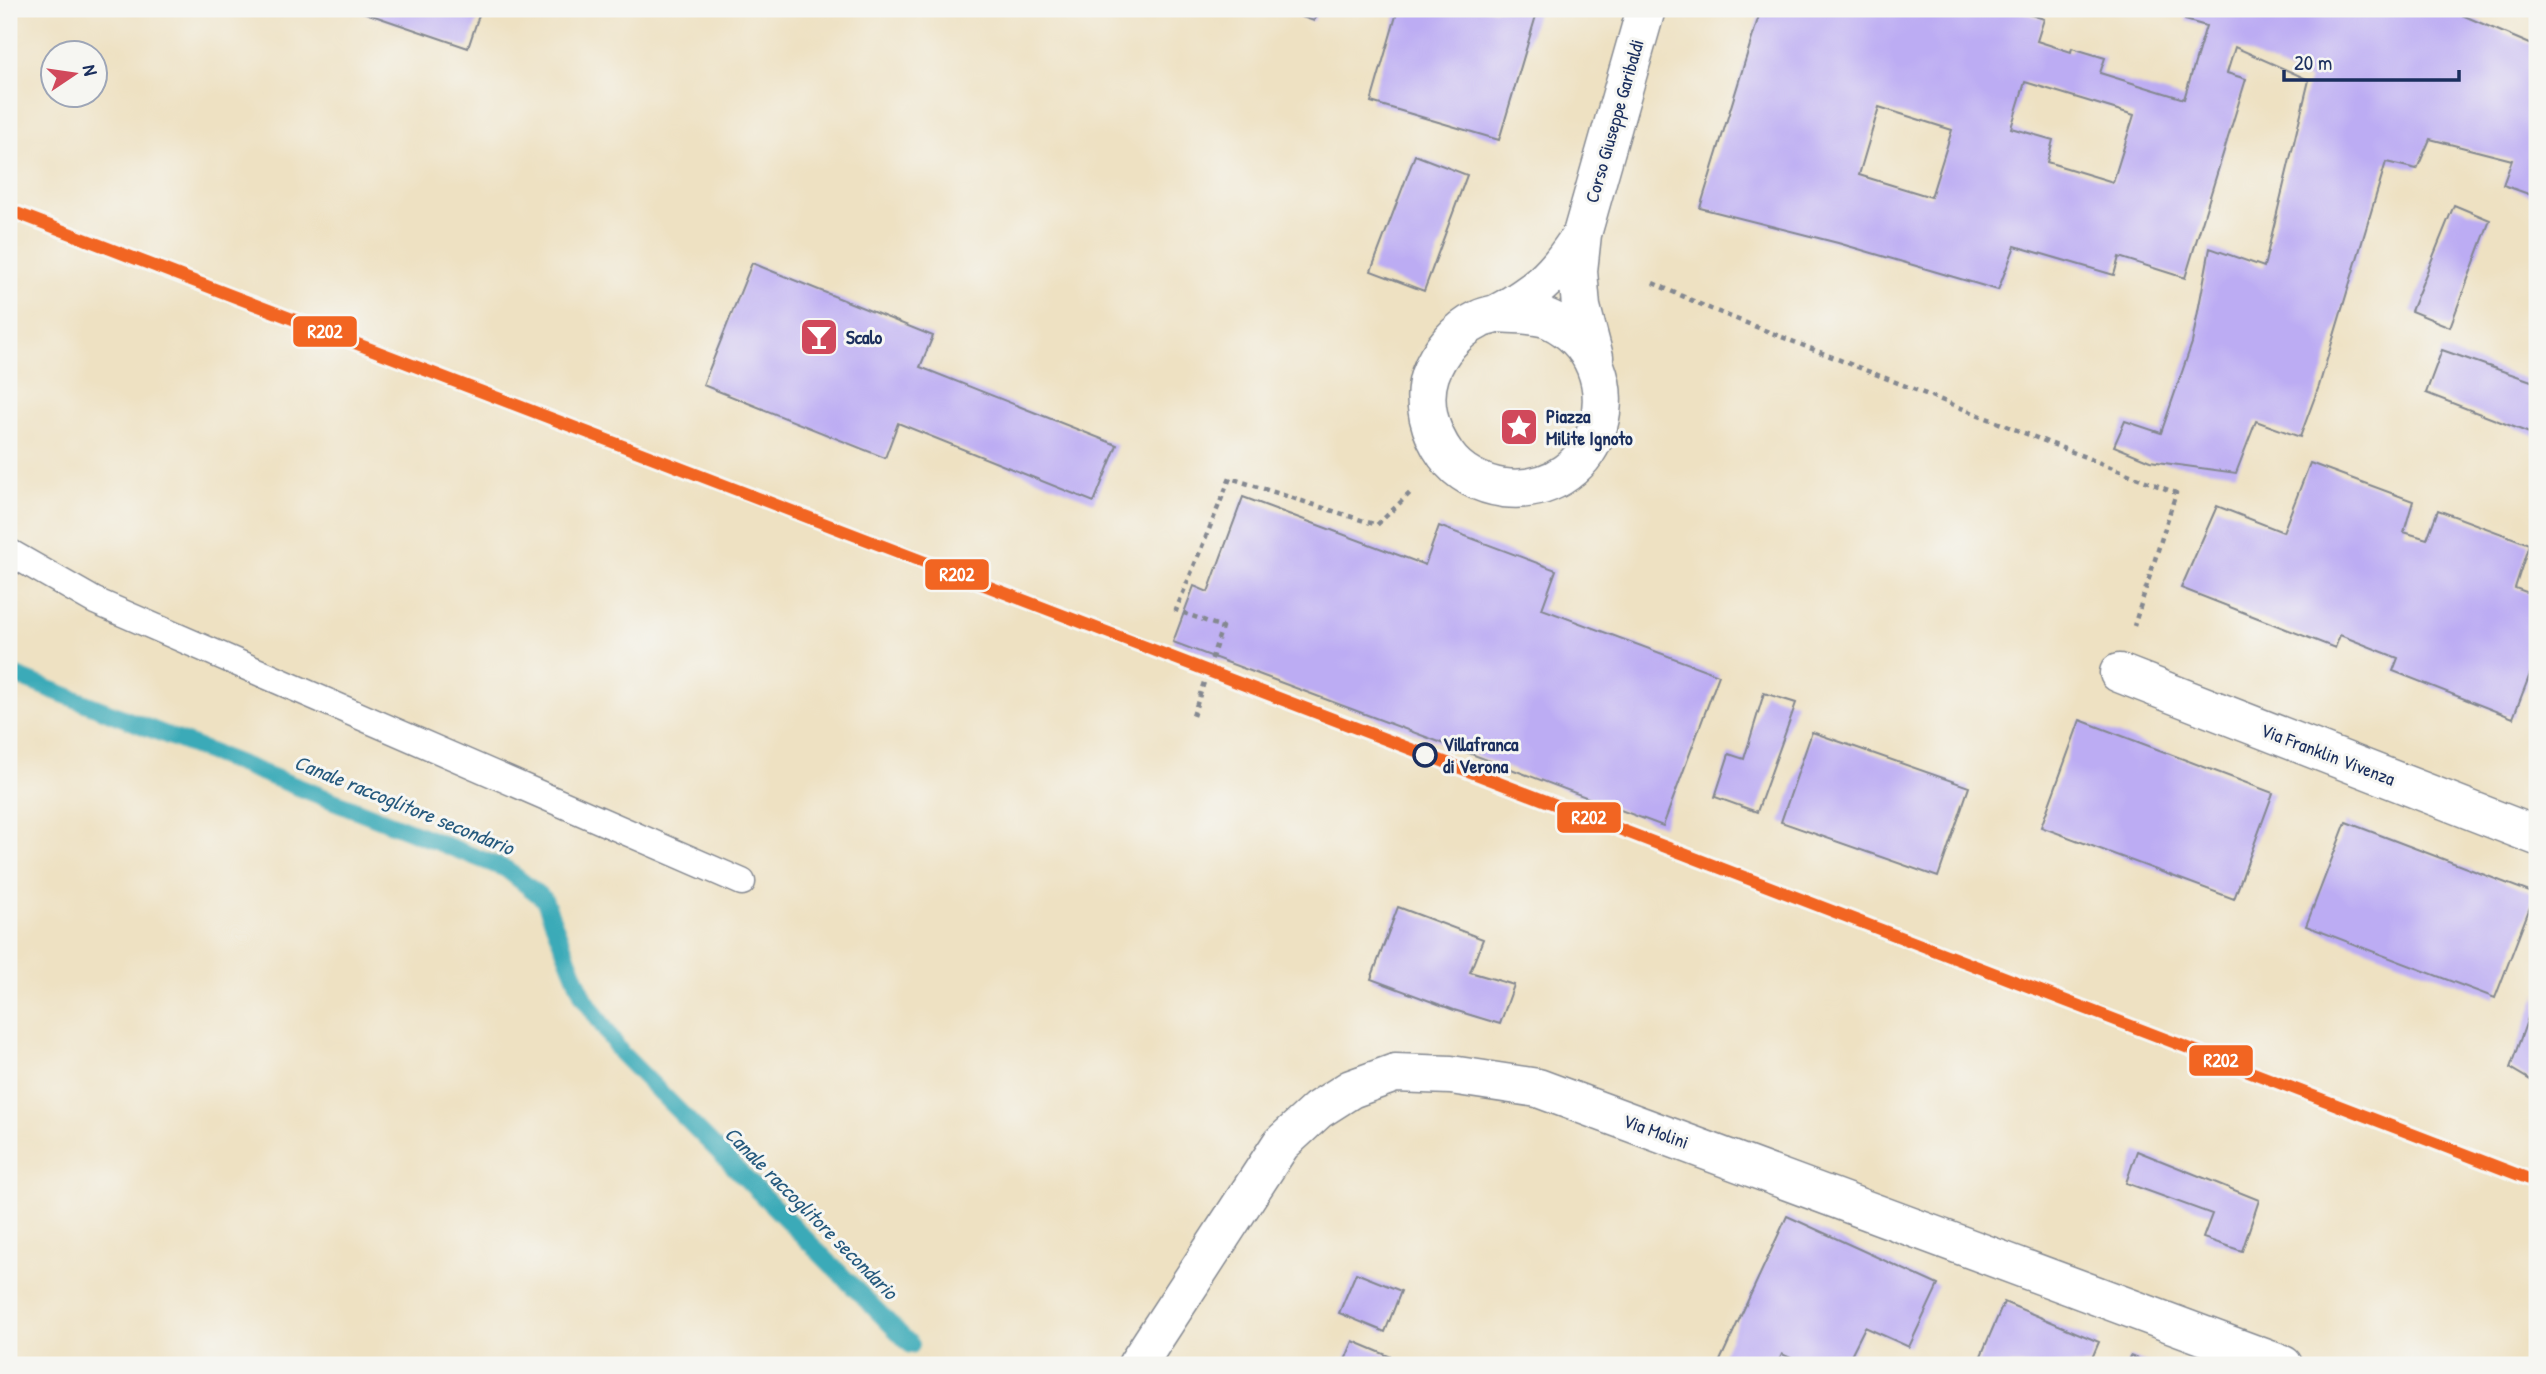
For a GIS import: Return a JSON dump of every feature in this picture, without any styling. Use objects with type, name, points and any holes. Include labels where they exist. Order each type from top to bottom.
[{"type":"street","name":"Corso Giuseppe Garibaldi","points":[[1582,234],[1646,9]]},
{"type":"street","points":[[1582,234],[1578,271],[1581,307],[1603,393],[1599,430],[1586,454],[1563,475],[1550,482],[1520,489],[1489,486],[1462,472],[1446,456],[1431,429],[1426,406],[1430,376],[1445,346],[1477,320],[1499,313],[1534,290],[1558,269],[1582,234]]},
{"type":"street","points":[[1499,313],[1549,319],[1575,335],[1595,363]]},
{"type":"street","name":"Via Franklin Vivenza","points":[[2119,673],[2537,836]]},
{"type":"street","name":"Via Molini","points":[[1137,1365],[1282,1144],[1318,1110],[1350,1089],[1395,1073],[1451,1074],[1538,1088],[2283,1365]]},
{"type":"lane","points":[[9,552],[95,601],[742,882]]},
{"type":"path","points":[[2529,9],[2537,12]]},
{"type":"path","points":[[1654,283],[1724,314],[2176,493],[2119,673]]},
{"type":"path","points":[[1193,716],[1222,627],[1176,610],[1230,478],[1377,525],[1446,456]]},
{"type":"building","points":[[354,9],[481,9],[468,48]]},
{"type":"building","points":[[1278,9],[1318,9],[1314,21]]},
{"type":"building","points":[[1398,9],[1538,9],[1499,140],[1371,102]]},
{"type":"building","points":[[1761,9],[2012,9],[2044,19],[2037,41],[2071,52],[2072,48],[2105,58],[2100,73],[2184,99],[2206,26],[2185,20],[2188,9],[2448,9],[2537,47],[2537,197],[2503,185],[2512,160],[2430,139],[2417,169],[2386,162],[2319,386],[2300,437],[2256,421],[2236,473],[2150,461],[2114,446],[2125,421],[2161,433],[2192,343],[2210,248],[2264,267],[2309,80],[2235,47],[2227,73],[2246,79],[2185,278],[2119,257],[2114,275],[2015,246],[1998,290],[1838,243],[1700,208]],"holes":[[[2025,82],[2134,115],[2113,182],[2047,162],[2053,140],[2011,128]],[[1879,107],[1952,130],[1931,197],[1859,175]]]},
{"type":"building","points":[[1415,155],[1467,175],[1424,291],[1371,271]]},
{"type":"building","points":[[2454,205],[2490,220],[2450,327],[2411,311]]},
{"type":"building","points":[[752,263],[933,336],[920,367],[1117,445],[1094,502],[898,423],[885,458],[703,385]]},
{"type":"building","points":[[2442,350],[2537,383],[2537,436],[2426,393]]},
{"type":"building","points":[[2310,463],[2413,501],[2404,532],[2427,539],[2438,510],[2529,544],[2515,588],[2537,596],[2537,656],[2513,718],[2393,671],[2398,658],[2340,635],[2335,648],[2181,588],[2217,506],[2283,532]]},
{"type":"building","points":[[1243,497],[1425,565],[1439,526],[1556,570],[1542,609],[1719,675],[1663,826],[1173,642],[1194,586],[1208,592]]},
{"type":"building","points":[[1764,693],[1796,703],[1757,812],[1715,797],[1729,754],[1744,759]]},
{"type":"building","points":[[2080,720],[2273,793],[2234,899],[2041,827]]},
{"type":"building","points":[[1812,732],[1969,787],[1938,877],[1781,822]]},
{"type":"building","points":[[2346,822],[2535,894],[2495,998],[2306,926]]},
{"type":"building","points":[[1398,907],[1483,939],[1470,972],[1514,985],[1500,1024],[1371,979]]},
{"type":"building","points":[[2537,993],[2537,1084],[2510,1068]]},
{"type":"building","points":[[2137,1151],[2259,1200],[2242,1251],[2203,1238],[2212,1214],[2126,1183]]},
{"type":"building","points":[[1787,1216],[1938,1285],[1909,1347],[1865,1327],[1846,1365],[1806,1365],[1782,1354],[1777,1365],[1718,1365]]},
{"type":"building","points":[[1356,1273],[1401,1291],[1385,1332],[1339,1313]]},
{"type":"building","points":[[2004,1302],[2099,1342],[2089,1365],[1977,1365]]},
{"type":"building","points":[[1353,1341],[1410,1365],[1343,1365]]},
{"type":"building","points":[[2130,1356],[2153,1365],[2126,1365]]},
{"type":"waterway","name":"Canale raccoglitore secondario","points":[[9,673],[506,869],[544,899],[583,996],[621,1053],[911,1345]]},
{"type":"transit line","name":"R202","points":[[9,210],[2537,1182]]},
{"type":"place","name":"Scalo","points":[[819,337]]},
{"type":"place","name":"Piazza Milite Ignoto","points":[[1519,427]]},
{"type":"place","name":"Villafranca di Verona","points":[[1425,755]]}]
